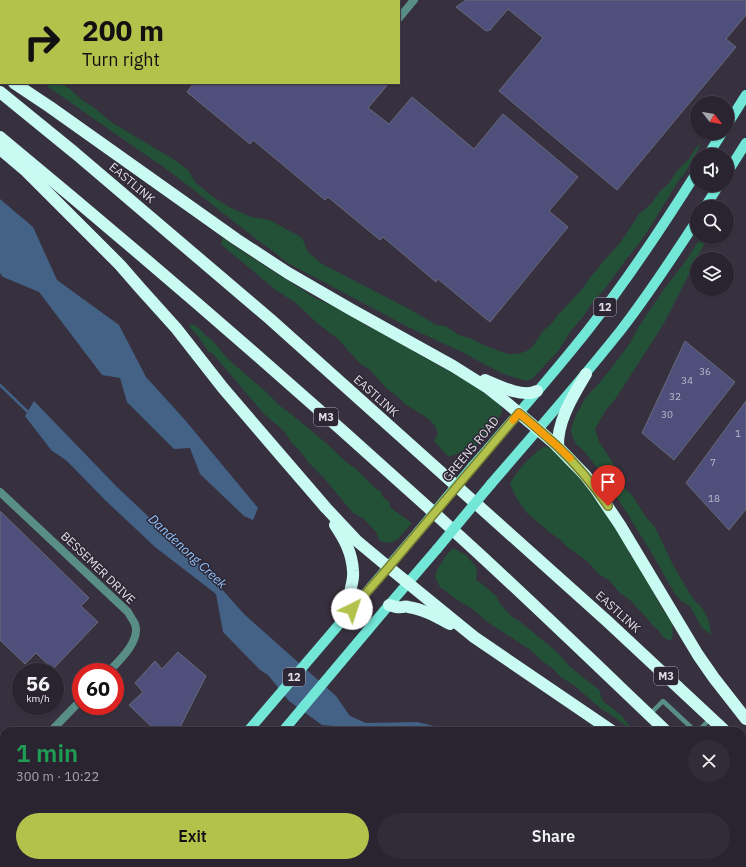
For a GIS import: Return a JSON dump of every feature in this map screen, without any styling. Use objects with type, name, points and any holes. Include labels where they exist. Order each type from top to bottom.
[{"type":"highway","points":[[16,84],[266,259],[311,287],[453,366],[488,388],[519,413],[558,447],[585,475],[600,494],[698,655],[746,719]]},
{"type":"highway","name":"EASTLINK","points":[[0,92],[75,152],[270,319],[607,621],[721,727]]},
{"type":"highway","name":"M3","points":[[0,137],[250,349],[478,554],[662,727]]},
{"type":"highway","points":[[0,149],[26,171],[120,265],[176,328],[223,388],[326,508],[362,546],[474,637],[606,727]]},
{"type":"highway","points":[[453,366],[524,394],[530,394],[537,391]]},
{"type":"highway","points":[[558,447],[564,416],[586,374]]},
{"type":"highway","points":[[326,508],[332,521],[345,541],[348,550],[353,572],[353,582],[350,593],[352,609]]},
{"type":"highway","points":[[389,605],[401,608],[405,606],[426,612],[474,637]]},
{"type":"main road","points":[[734,114],[746,95]]},
{"type":"main road","points":[[734,162],[746,143]]},
{"type":"main road","name":"GREENS ROAD","points":[[251,727],[388,568],[588,330],[615,294],[690,183]]},
{"type":"main road","name":"12","points":[[286,727],[586,374],[622,329],[690,231]]},
{"type":"street","points":[[400,17],[414,0]]},
{"type":"street","name":"BESSEMER DRIVE","points":[[0,492],[128,612],[135,624],[136,636],[116,663]]},
{"type":"street","points":[[55,727],[72,709]]},
{"type":"lane","points":[[649,715],[663,701],[692,727]]},
{"type":"lane","points":[[701,727],[711,718]]},
{"type":"green space","points":[[44,84],[62,84],[111,122],[173,159],[188,170],[196,183],[227,206],[251,217],[270,220],[302,238],[308,252],[322,264],[413,311],[436,325],[445,326],[459,335],[508,354],[517,354],[527,351],[533,346],[544,330],[584,287],[620,243],[639,214],[652,203],[659,192],[669,183],[677,171],[690,157],[690,164],[640,242],[570,332],[559,350],[532,379],[526,381],[501,373],[462,352],[412,329],[286,262],[166,169]]},
{"type":"green space","points":[[223,238],[315,298],[339,309],[369,327],[380,331],[476,386],[501,405],[502,412],[493,427],[482,438],[474,450],[461,452],[449,457],[434,441],[438,434],[435,426],[429,419],[405,404],[387,389],[338,339],[317,323],[296,303],[277,291],[224,247],[221,243]]},
{"type":"green space","points":[[697,244],[704,244],[700,252],[691,252]]},
{"type":"green space","points":[[690,254],[690,272],[663,325],[595,429],[599,442],[617,469],[625,489],[632,495],[646,517],[655,527],[673,565],[688,591],[703,609],[709,621],[711,635],[702,628],[690,606],[681,601],[675,594],[627,513],[600,472],[585,452],[576,444],[571,429],[576,415],[586,397],[601,381],[630,343],[639,326],[662,292]]},
{"type":"green space","points":[[189,325],[194,325],[199,328],[212,340],[227,358],[280,406],[356,469],[380,491],[383,497],[390,503],[390,507],[412,523],[398,539],[390,543],[380,541],[376,532],[364,519],[353,513],[324,478],[308,462],[283,430],[265,415],[213,354],[208,351]]},
{"type":"green space","points":[[545,447],[553,448],[576,469],[628,546],[629,554],[638,563],[661,607],[673,623],[673,635],[671,640],[664,638],[630,600],[620,593],[609,580],[600,575],[587,561],[566,546],[561,540],[527,513],[517,499],[510,484],[512,480],[531,457]]},
{"type":"green space","points":[[453,548],[466,555],[477,568],[476,580],[497,597],[500,604],[511,616],[556,651],[569,666],[599,690],[603,701],[622,716],[630,727],[628,727],[600,708],[576,687],[561,677],[532,651],[489,623],[471,608],[440,587],[435,576],[445,557]]},
{"type":"water","points":[[0,199],[33,227],[57,280],[119,325],[146,377],[185,420],[258,508],[253,520],[244,516],[200,474],[190,448],[174,449],[127,402],[120,378],[102,375],[39,292],[3,277],[0,273]]},
{"type":"water","points":[[34,401],[117,487],[202,567],[244,614],[336,696],[350,716],[366,723],[417,722],[438,727],[337,727],[322,725],[289,701],[268,675],[260,670],[223,632],[216,594],[155,547],[105,500],[67,461],[51,450],[25,416]]},
{"type":"building","points":[[466,0],[746,0],[746,15],[726,39],[736,47],[695,96],[690,96],[690,102],[617,190],[499,91],[543,38],[508,9],[490,30],[486,31],[456,7]]},
{"type":"building","points":[[193,84],[388,84],[368,108],[389,124],[412,97],[474,149],[503,114],[578,177],[549,211],[568,227],[490,322],[438,279],[436,282],[383,237],[380,240],[328,197],[325,200],[253,140],[250,144],[187,92]]},
{"type":"building","points":[[685,341],[735,382],[674,460],[642,433]]},
{"type":"building","points":[[746,401],[746,509],[729,530],[686,483]]},
{"type":"building","points":[[0,511],[89,598],[81,606],[98,622],[59,663],[47,663],[36,653],[26,663],[24,663],[0,640]]},
{"type":"building","points":[[178,652],[206,676],[180,727],[152,727],[129,705],[143,692],[135,683],[155,661],[162,669]]},
{"type":"waterway","name":"Dandenong Creek","points":[[0,385],[30,414]]},
{"type":"slow traffic","points":[[513,420],[519,413],[570,458]]},
{"type":"route","points":[[352,609],[519,413],[570,458],[585,475],[608,506]]}]
